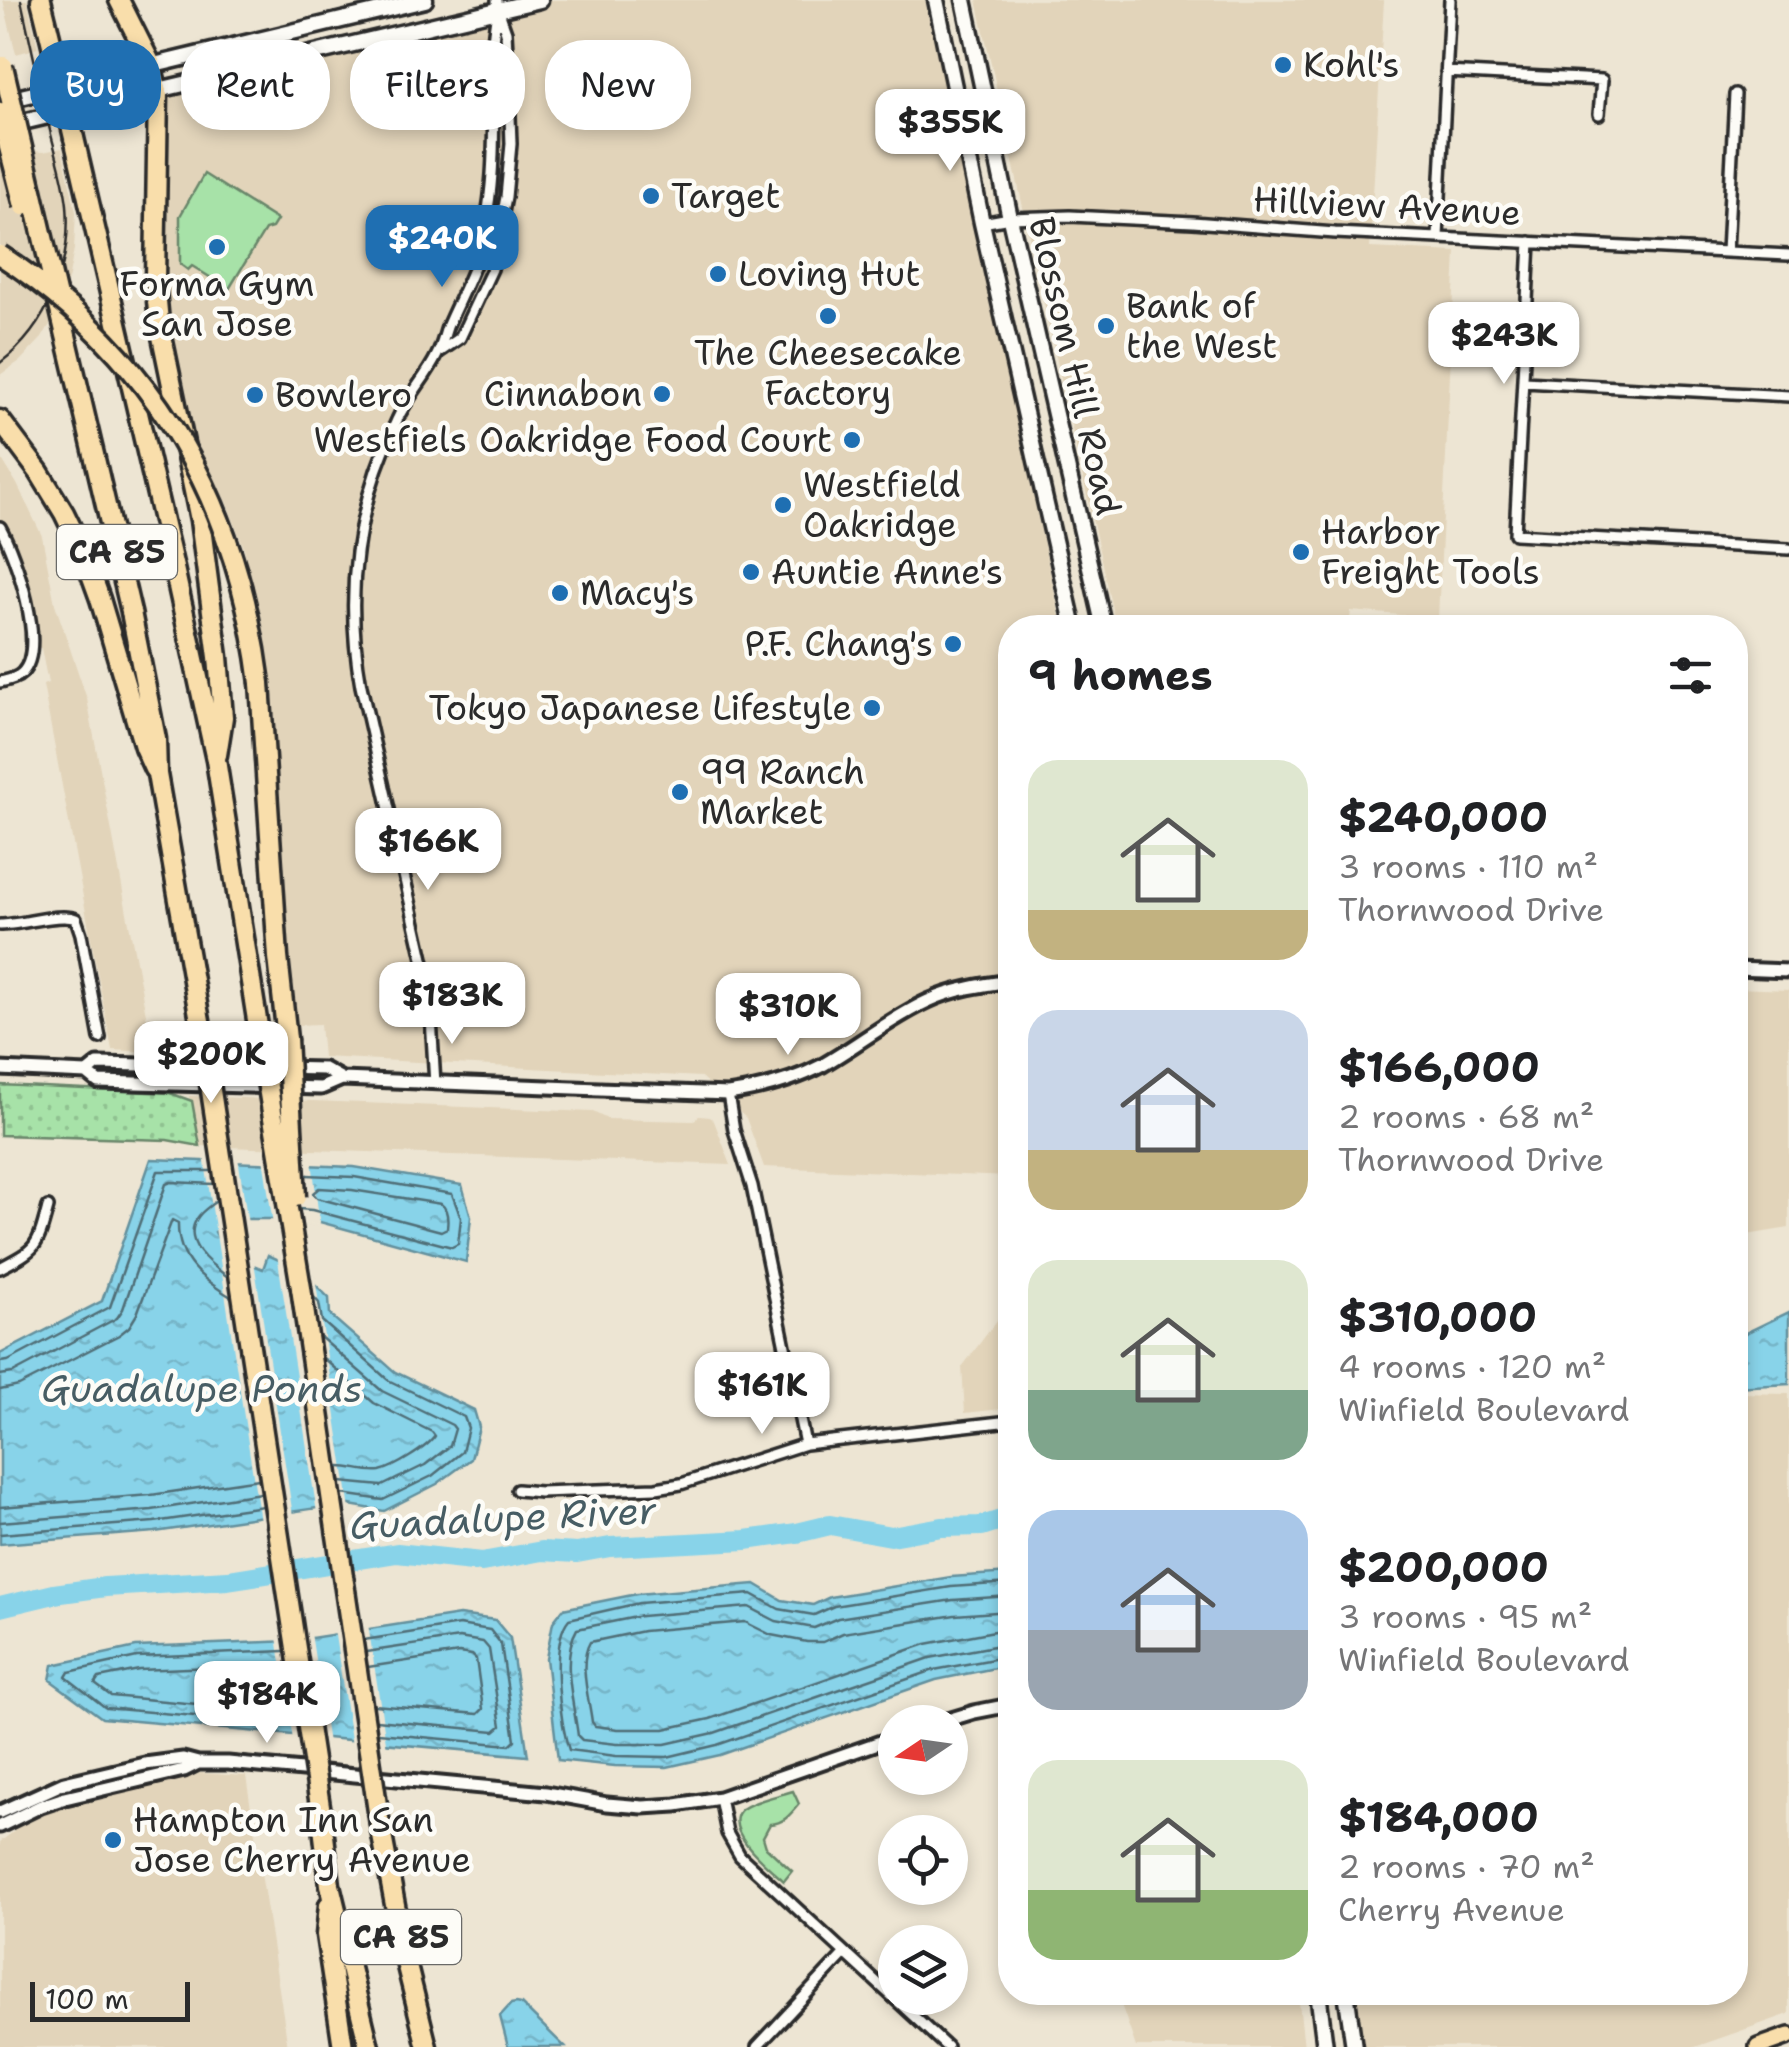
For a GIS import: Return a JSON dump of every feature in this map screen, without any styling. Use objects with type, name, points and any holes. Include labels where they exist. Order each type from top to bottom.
[{"type":"highway","name":"CA 85","points":[[41,0],[216,760],[301,1288],[380,1825],[405,1958],[428,2047]]},
{"type":"highway","points":[[120,0],[139,40]]},
{"type":"highway","name":"CA 85","points":[[2,59],[131,612],[156,738],[157,774],[203,1038],[330,1885],[369,2047]]},
{"type":"highway","points":[[0,112],[25,209],[48,256]]},
{"type":"highway","points":[[157,130],[158,322],[200,520],[224,718],[216,760]]},
{"type":"highway","points":[[0,255],[40,282],[104,341],[154,400],[182,442],[228,539],[250,620],[260,683],[301,1288]]},
{"type":"highway","points":[[0,420],[39,472],[84,552],[144,747],[157,774]]},
{"type":"highway","points":[[330,1885],[326,1935],[343,2047]]},
{"type":"main road","points":[[161,62],[426,0]]},
{"type":"main road","points":[[161,91],[497,5],[540,0]]},
{"type":"main road","name":"Blossom Hill Road","points":[[936,0],[1071,615]]},
{"type":"main road","name":"Blossom Hill Road","points":[[964,0],[1101,615]]},
{"type":"main road","points":[[0,102],[30,94]]},
{"type":"main road","points":[[0,128],[30,121]]},
{"type":"main road","points":[[1320,2005],[1325,2047]]},
{"type":"main road","points":[[1348,2005],[1354,2047]]},
{"type":"main road","points":[[1758,2047],[1789,2036]]},
{"type":"street","points":[[1438,237],[1450,0]]},
{"type":"street","points":[[434,1084],[429,984],[354,646],[354,562],[370,486],[397,418],[439,353],[474,266],[490,198],[497,5]]},
{"type":"street","points":[[439,353],[460,338],[492,270],[506,197],[511,144],[508,69],[506,32],[497,5]]},
{"type":"street","points":[[1446,72],[1602,80],[1599,114]]},
{"type":"street","points":[[1727,252],[1735,94]]},
{"type":"street","name":"Hillview Avenue","points":[[982,223],[1070,216],[1789,255]]},
{"type":"street","points":[[1530,242],[1515,534],[1789,549]]},
{"type":"street","points":[[1524,382],[1789,396]]},
{"type":"street","points":[[0,527],[21,575],[31,643],[26,668],[15,678],[0,682]]},
{"type":"street","points":[[0,925],[64,915],[76,919],[100,1038]]},
{"type":"street","points":[[1748,969],[1789,971]]},
{"type":"street","points":[[0,1068],[87,1072],[98,1064],[324,1070],[342,1079],[728,1094],[770,1086],[821,1066],[930,1000],[998,983]]},
{"type":"street","points":[[87,1072],[98,1082],[188,1086],[321,1088],[342,1079]]},
{"type":"street","points":[[728,1094],[734,1130],[752,1186],[805,1444]]},
{"type":"street","points":[[0,1268],[32,1251],[48,1207]]},
{"type":"street","points":[[517,1490],[681,1484],[805,1444],[998,1422]]},
{"type":"street","points":[[968,1714],[998,1707]]},
{"type":"street","points":[[0,1812],[64,1783],[145,1764],[184,1760],[546,1793],[606,1804],[676,1805],[720,1798],[878,1744]]},
{"type":"street","points":[[0,1826],[65,1798],[184,1770],[198,1763]]},
{"type":"street","points":[[720,1798],[727,1832],[740,1856],[947,2047]]},
{"type":"street","points":[[758,2047],[845,1953]]},
{"type":"shaded area","points":[[3,0],[27,0],[36,40],[30,40],[30,50],[16,54]]},
{"type":"shaded area","points":[[540,0],[925,0],[1059,615],[998,615],[998,1177],[764,1167],[746,1118],[701,1077],[323,1057],[320,1024],[295,1025],[274,956],[272,682],[244,548],[194,439],[159,322],[161,91],[181,86],[181,130],[330,130],[330,51],[350,46],[350,130],[525,130],[525,40],[374,40]]},
{"type":"shaded area","points":[[977,0],[1384,0],[1370,248],[1456,252],[1438,615],[1351,611],[1350,615],[1113,615]]},
{"type":"shaded area","points":[[0,147],[43,152],[62,148],[76,212],[69,276],[57,312],[42,338],[0,375]]},
{"type":"shaded area","points":[[0,456],[42,536],[55,604],[87,699],[153,1052],[112,1050],[26,575],[0,520]]},
{"type":"shaded area","points":[[1748,988],[1789,990],[1789,1228],[1748,1235]]},
{"type":"shaded area","points":[[189,1096],[593,1112],[607,1119],[693,1121],[699,1116],[710,1117],[731,1165],[200,1146]]},
{"type":"shaded area","points":[[998,1319],[998,1409],[965,1413],[962,1367]]},
{"type":"shaded area","points":[[1748,1393],[1789,1394],[1789,2014],[1695,2047],[1364,2047],[1355,2005],[1748,2005]]},
{"type":"shaded area","points":[[199,1773],[246,1776],[288,2047],[0,2047],[0,1842],[15,1826],[69,1804]]},
{"type":"shaded area","points":[[1121,2005],[1299,2005],[1304,2047],[1136,2047]]},
{"type":"green space","name":"Forma Gym San Jose","points":[[204,174],[277,220],[265,230],[229,289],[192,266],[188,270],[180,264],[180,216]]},
{"type":"green space","points":[[0,1085],[170,1093],[192,1101],[200,1146],[167,1140],[0,1135]]},
{"type":"green space","points":[[793,1791],[799,1804],[783,1820],[770,1824],[763,1837],[766,1847],[792,1871],[784,1881],[743,1839],[736,1820],[740,1811],[750,1805]]},
{"type":"water","name":"Guadalupe Ponds","points":[[151,1159],[354,1167],[462,1185],[471,1217],[466,1262],[309,1219],[231,1219],[215,1232],[228,1250],[256,1266],[263,1269],[268,1255],[301,1270],[329,1298],[330,1315],[395,1372],[474,1410],[479,1427],[471,1459],[437,1484],[384,1511],[344,1504],[155,1532],[0,1544],[0,1354],[102,1301]]},
{"type":"water","points":[[1789,1312],[1789,1384],[1748,1386],[1748,1332]]},
{"type":"water","points":[[998,1574],[998,1667],[936,1680],[720,1755],[667,1767],[558,1760],[546,1658],[553,1622],[563,1609],[637,1594],[755,1584],[782,1600],[813,1605],[830,1597],[951,1577]]},
{"type":"water","points":[[459,1615],[495,1620],[510,1638],[528,1756],[102,1718],[50,1680],[53,1665],[136,1647],[292,1641]]},
{"type":"water","points":[[516,2003],[565,2047],[508,2047],[500,2016]]},
{"type":"pier","points":[[204,1156],[238,1157],[248,1224],[232,1224],[221,1233],[224,1241],[254,1261],[293,1516],[260,1521]]},
{"type":"pier","points":[[263,1158],[312,1160],[320,1227],[273,1224]]},
{"type":"pier","points":[[277,1254],[303,1265],[315,1277],[350,1510],[317,1513]]},
{"type":"pier","points":[[368,1624],[387,1749],[352,1746],[334,1629]]},
{"type":"pier","points":[[311,1633],[328,1743],[293,1740],[277,1637]]},
{"type":"waterway","name":"Guadalupe River","points":[[0,1607],[105,1587],[228,1580],[397,1553],[482,1562],[542,1551],[577,1553],[610,1547],[746,1540],[830,1525],[891,1536],[998,1521]]},
{"type":"tram line","points":[[0,363],[44,313],[61,272],[68,228],[64,184],[21,0]]},
{"type":"place","name":"Kohl's","points":[[1283,65]]},
{"type":"place","name":"Target","points":[[651,196]]},
{"type":"place","name":"Forma Gym San Jose","points":[[217,247]]},
{"type":"place","name":"Loving Hut","points":[[718,274]]},
{"type":"place","name":"The Cheesecake Factory","points":[[828,316]]},
{"type":"place","name":"Bank of the West","points":[[1106,326]]},
{"type":"place","name":"Cinnabon","points":[[662,394]]},
{"type":"place","name":"Bowlero","points":[[255,395]]},
{"type":"place","name":"Westfiels Oakridge Food Court","points":[[852,440]]},
{"type":"place","name":"Westfield Oakridge","points":[[783,505]]},
{"type":"place","name":"Harbor Freight Tools","points":[[1301,552]]},
{"type":"place","name":"Auntie Anne's","points":[[751,572]]},
{"type":"place","name":"Macy's","points":[[560,593]]},
{"type":"place","name":"P.F. Chang's","points":[[953,644]]},
{"type":"place","name":"Tokyo Japanese Lifestyle","points":[[872,708]]},
{"type":"place","name":"99 Ranch Market","points":[[680,792]]},
{"type":"place","name":"Hampton Inn San Jose Cherry Avenue","points":[[113,1840]]}]
